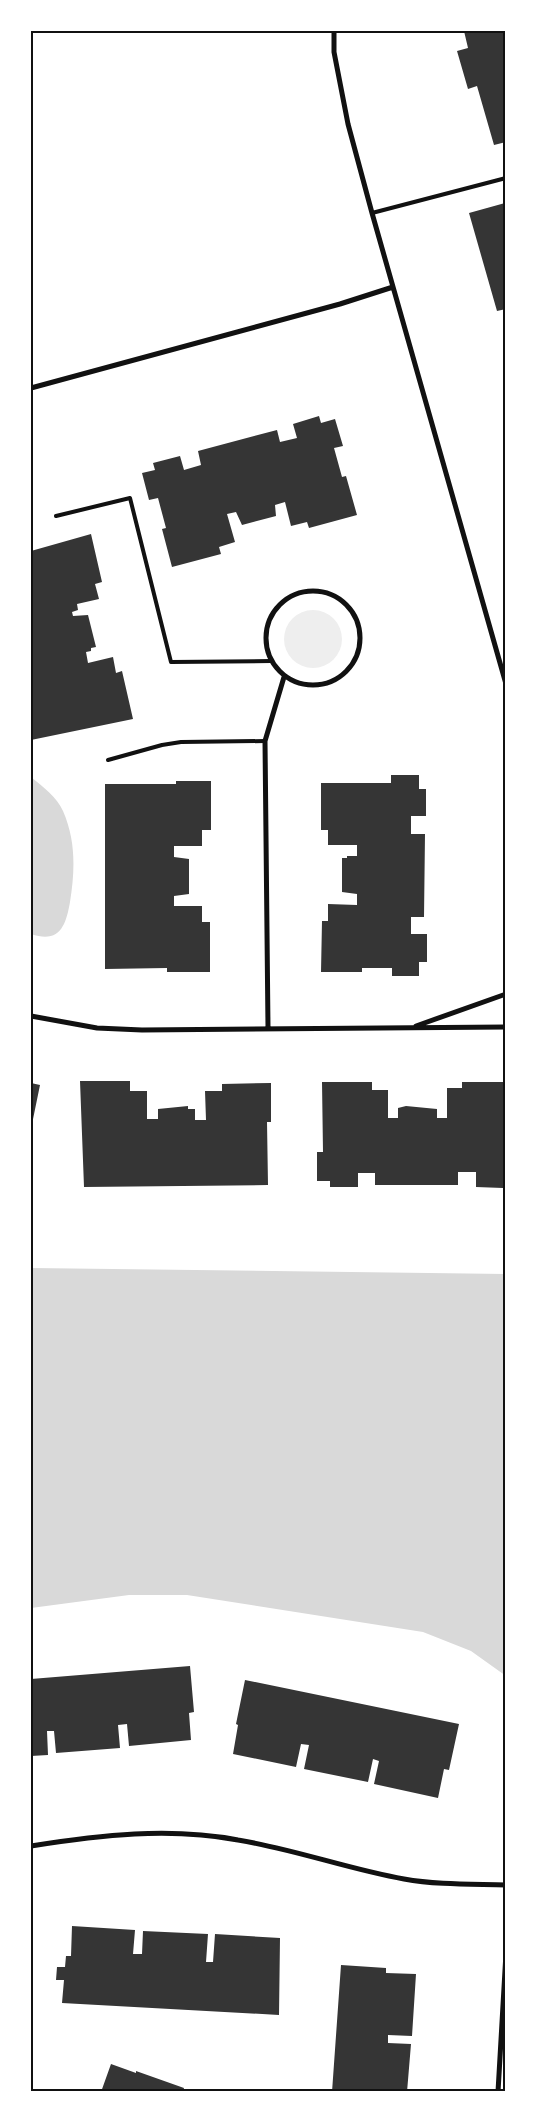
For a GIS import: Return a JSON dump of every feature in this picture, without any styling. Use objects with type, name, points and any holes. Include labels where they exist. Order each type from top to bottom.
[{"type":"street","points":[[334,31],[334,52],[348,124],[506,684]]},
{"type":"street","points":[[31,388],[340,304],[393,287]]},
{"type":"street","points":[[313,591],[329,594],[343,602],[354,614],[360,629],[360,645],[355,660],[345,674],[331,682],[316,686],[299,684],[284,677],[270,660],[266,645],[266,629],[272,614],[282,602],[297,594],[313,591]]},
{"type":"street","points":[[268,1027],[265,741],[284,677]]},
{"type":"street","points":[[411,1027],[506,994]]},
{"type":"street","points":[[31,1016],[97,1028],[142,1030],[268,1027],[506,1027]]},
{"type":"street","points":[[31,1846],[138,1833],[195,1834],[239,1840],[405,1879],[448,1884],[506,1885]]},
{"type":"street","points":[[498,2092],[506,1953]]},
{"type":"lane","points":[[372,213],[506,178]]},
{"type":"lane","points":[[56,516],[130,498],[171,662],[270,660]]},
{"type":"lane","points":[[108,760],[162,745],[181,742],[265,741]]},
{"type":"shaded area","points":[[313,610],[324,612],[337,623],[342,639],[340,650],[329,663],[313,668],[302,666],[289,655],[284,639],[286,628],[297,615]]},
{"type":"shaded area","points":[[31,777],[57,801],[67,822],[72,845],[73,878],[66,918],[60,930],[49,936],[31,934]]},
{"type":"shaded area","points":[[31,1268],[506,1274],[506,1676],[471,1651],[423,1632],[187,1595],[129,1595],[31,1608]]},
{"type":"building","points":[[464,31],[506,31],[506,142],[494,145],[477,86],[468,89],[457,51],[468,48]]},
{"type":"building","points":[[505,203],[506,309],[497,311],[469,213]]},
{"type":"building","points":[[319,416],[321,423],[335,419],[343,446],[334,448],[342,477],[346,476],[357,515],[309,528],[307,522],[291,526],[285,502],[275,505],[276,516],[242,525],[236,512],[227,514],[235,542],[219,547],[221,554],[172,567],[162,529],[166,528],[158,498],[149,500],[142,473],[155,470],[153,463],[180,456],[184,470],[201,465],[198,451],[277,430],[280,442],[297,438],[293,424]]},
{"type":"building","points":[[91,534],[102,582],[95,584],[99,599],[77,604],[78,610],[72,612],[73,616],[88,615],[96,647],[86,652],[88,663],[113,657],[116,673],[122,671],[133,719],[31,740],[31,551]]},
{"type":"building","points":[[391,775],[419,775],[419,789],[426,789],[426,816],[411,816],[411,834],[425,834],[424,917],[411,917],[411,934],[427,934],[427,962],[419,962],[419,976],[392,976],[392,968],[362,968],[362,972],[321,972],[322,921],[328,921],[328,904],[357,905],[357,894],[342,892],[342,858],[357,856],[357,845],[328,845],[328,830],[321,830],[321,783],[391,783]]},
{"type":"building","points":[[176,781],[211,781],[211,830],[202,830],[202,846],[174,846],[174,857],[189,859],[189,894],[174,896],[174,906],[202,906],[202,922],[210,922],[210,972],[167,972],[167,968],[105,969],[105,784],[176,784]]},
{"type":"building","points":[[80,1081],[130,1081],[130,1091],[147,1091],[147,1119],[158,1119],[158,1109],[188,1106],[188,1109],[195,1109],[195,1120],[206,1120],[205,1091],[222,1091],[222,1084],[271,1083],[271,1122],[267,1122],[268,1185],[84,1187]]},
{"type":"building","points":[[322,1082],[372,1082],[372,1090],[388,1090],[388,1118],[398,1118],[398,1108],[406,1106],[437,1109],[437,1118],[447,1118],[447,1088],[462,1088],[462,1082],[506,1082],[506,1180],[503,1180],[503,1188],[476,1187],[476,1172],[458,1172],[458,1185],[375,1185],[375,1173],[358,1173],[358,1187],[330,1187],[330,1181],[317,1181],[317,1152],[323,1152]]},
{"type":"building","points":[[31,1083],[40,1085],[32,1124],[31,1123]]},
{"type":"building","points":[[190,1666],[194,1712],[189,1713],[191,1740],[129,1746],[127,1724],[118,1725],[120,1748],[56,1753],[54,1731],[47,1731],[48,1755],[31,1756],[31,1679]]},
{"type":"building","points":[[245,1680],[459,1724],[449,1770],[444,1769],[438,1798],[374,1784],[379,1761],[373,1759],[368,1782],[304,1769],[309,1745],[301,1744],[296,1767],[233,1754],[238,1725],[236,1724]]},
{"type":"building","points":[[72,1926],[135,1930],[133,1954],[142,1954],[143,1931],[208,1934],[206,1962],[213,1962],[215,1934],[280,1938],[279,2015],[62,2003],[64,1980],[56,1980],[57,1967],[65,1967],[66,1956],[71,1956]]},
{"type":"building","points":[[341,1965],[386,1968],[386,1973],[416,1974],[412,2036],[388,2035],[388,2043],[411,2044],[407,2092],[332,2092]]},
{"type":"building","points":[[111,2064],[184,2088],[183,2092],[101,2092]]}]
